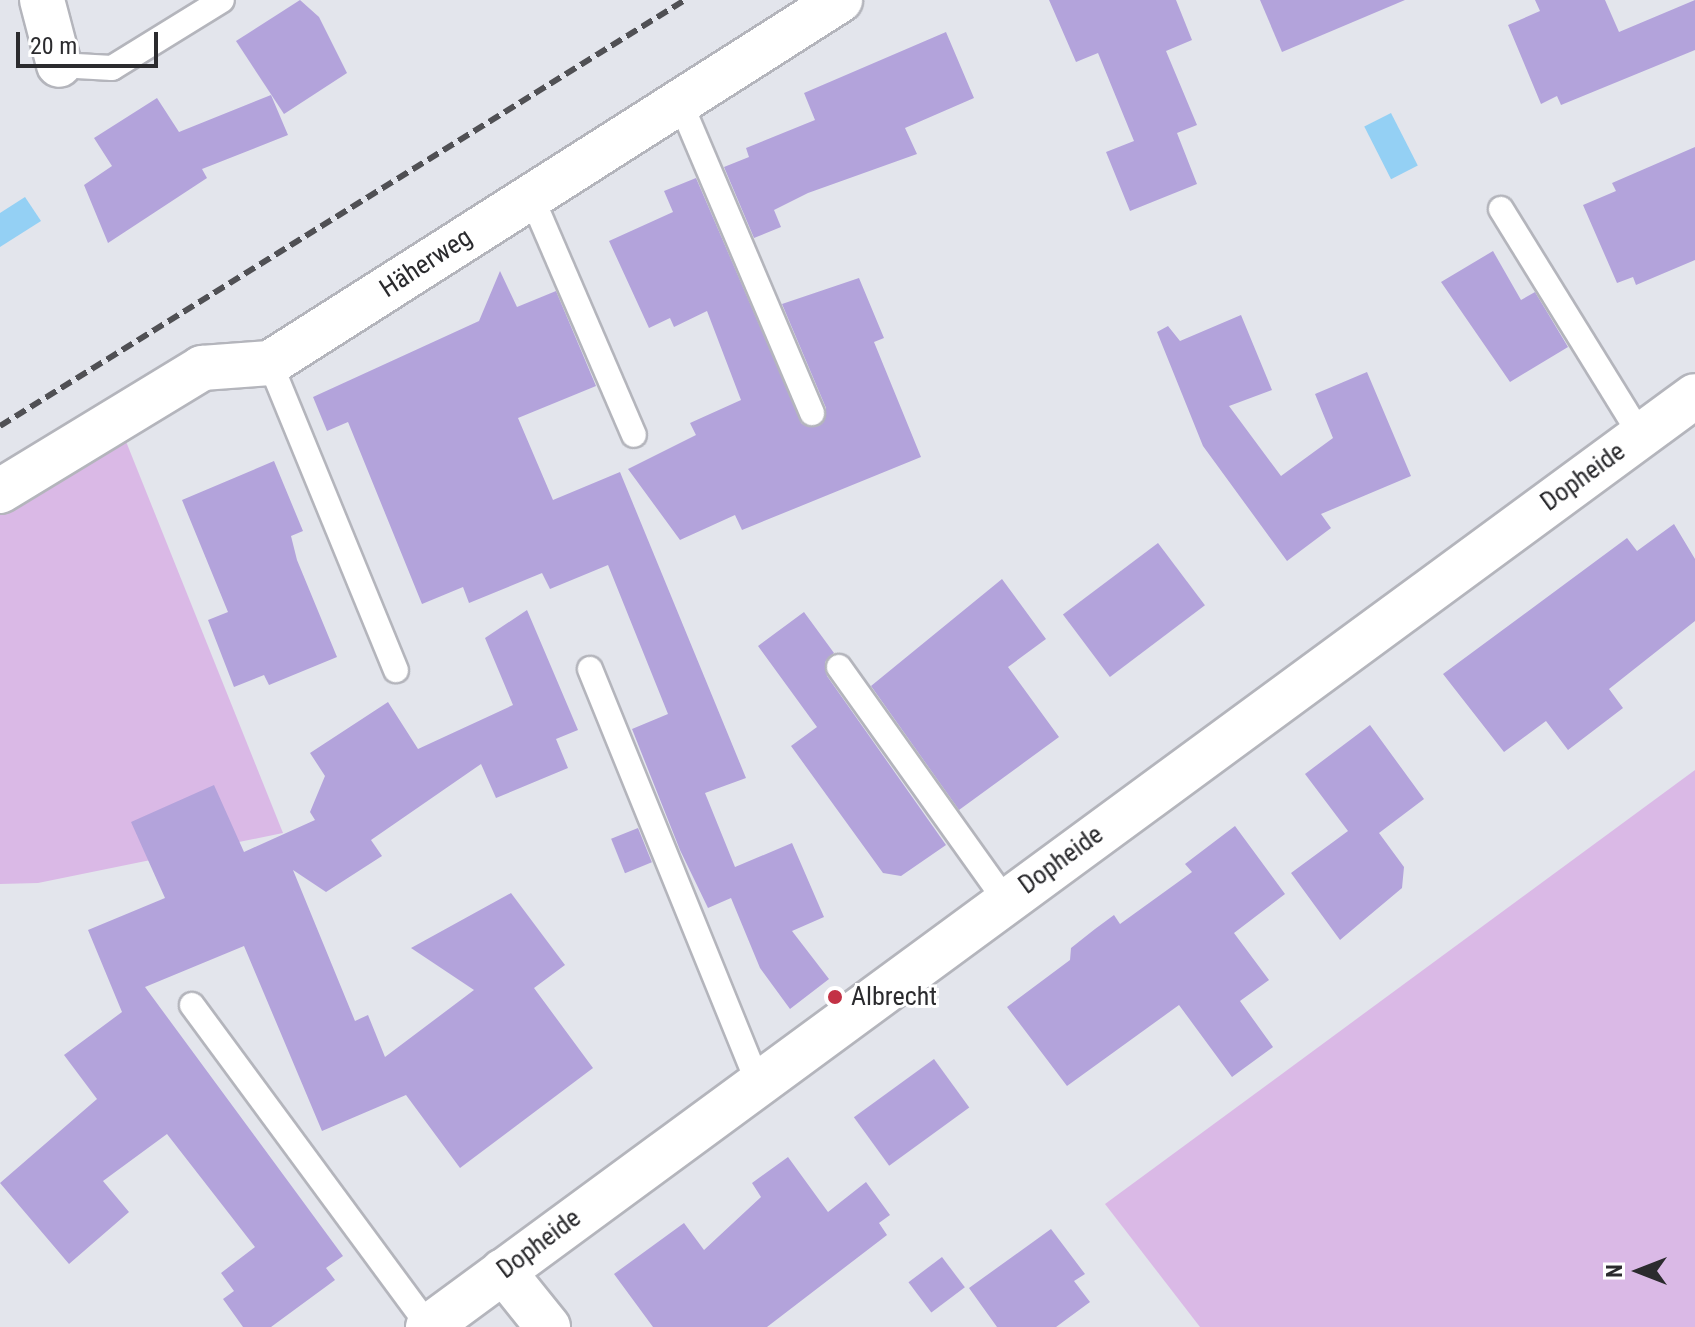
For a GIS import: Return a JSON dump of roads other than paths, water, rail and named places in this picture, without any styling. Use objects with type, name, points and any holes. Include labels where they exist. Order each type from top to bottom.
[{"type":"street","points":[[42,0],[59,65]]},
{"type":"street","name":"Häherweg","points":[[0,491],[202,368],[270,363],[840,0]]},
{"type":"street","name":"Dopheide","points":[[428,1327],[1695,396]]},
{"type":"street","points":[[503,1271],[548,1327]]},
{"type":"lane","points":[[59,65],[112,68],[222,0]]},
{"type":"lane","points":[[680,102],[812,413]]},
{"type":"lane","points":[[531,196],[634,435]]},
{"type":"lane","points":[[1501,209],[1640,434]]},
{"type":"lane","points":[[270,363],[396,670]]},
{"type":"lane","points":[[839,667],[1006,901]]},
{"type":"lane","points":[[590,669],[758,1083]]},
{"type":"lane","points":[[192,1005],[428,1327]]},
{"type":"water","points":[[1391,113],[1418,166],[1391,179],[1364,127]]},
{"type":"water","points":[[25,197],[41,221],[0,247],[0,213]]},
{"type":"railway","points":[[0,426],[685,0]]},
{"type":"place","name":"Albrecht","points":[[835,997]]}]
